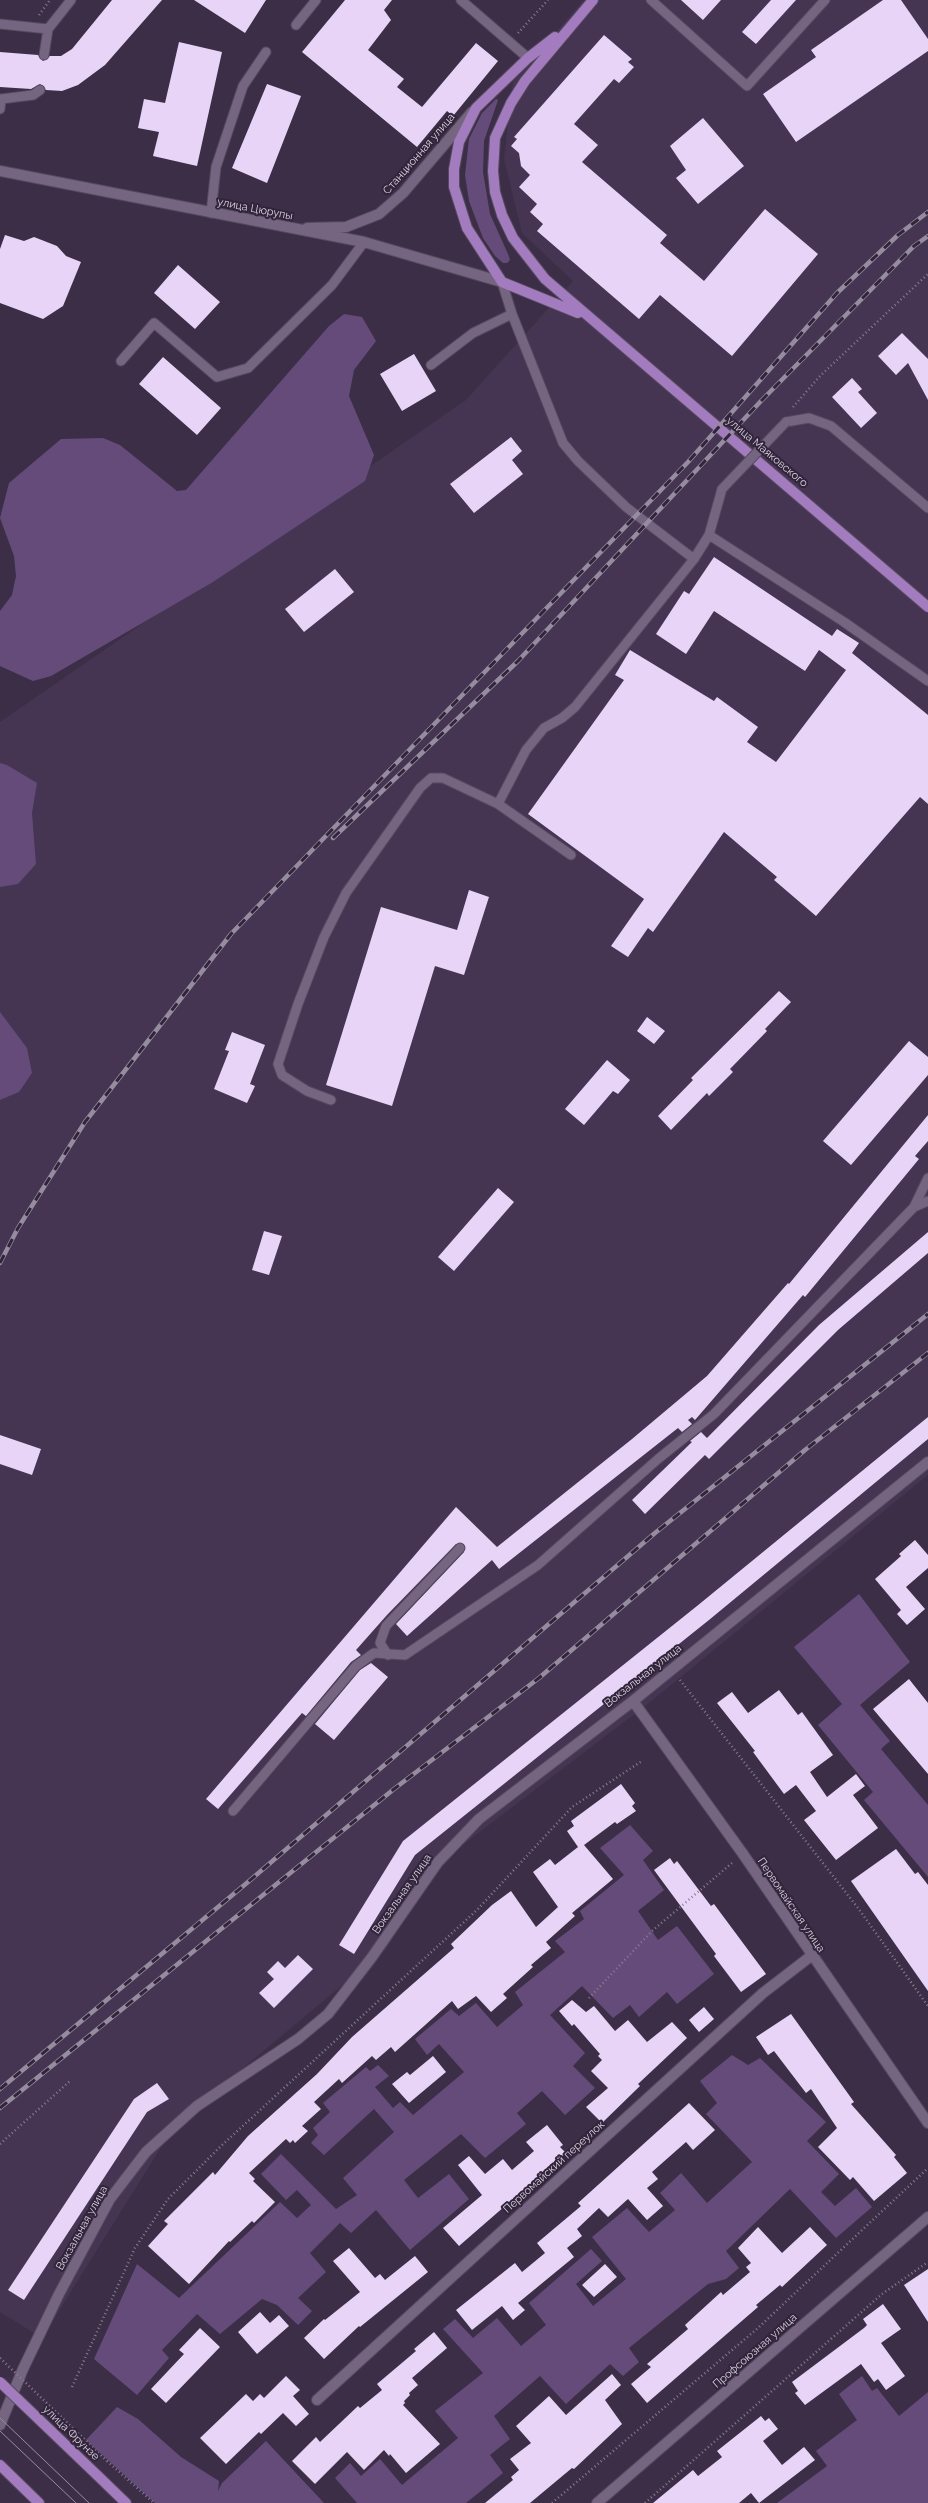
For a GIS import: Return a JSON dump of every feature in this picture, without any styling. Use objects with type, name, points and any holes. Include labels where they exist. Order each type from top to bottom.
[{"type":"main road","name":"Станционная улица","points":[[589,318],[545,279],[512,238],[502,215],[493,171],[495,138],[511,103],[525,81],[592,0]]},
{"type":"main road","name":"Станционная улица","points":[[502,282],[467,228],[454,187],[454,169],[459,142],[476,108],[528,58],[573,22]]},
{"type":"main road","points":[[502,282],[547,298],[589,318]]},
{"type":"main road","name":"улица Маяковского","points":[[589,318],[928,607]]},
{"type":"main road","name":"улица Фрунзе","points":[[0,2382],[126,2503]]},
{"type":"main road","points":[[0,2465],[39,2503]]},
{"type":"street","name":"Станционная улица","points":[[286,228],[346,226],[379,214],[403,194],[476,108]]},
{"type":"street","name":"улица Цюрупы","points":[[0,171],[364,242],[502,282]]},
{"type":"street","name":"Вокзальная улица","points":[[0,2425],[23,2369],[63,2287],[110,2199],[146,2152],[197,2106],[298,2039],[328,2014],[372,1957],[438,1862],[479,1819],[632,1701],[928,1462]]},
{"type":"street","name":"Первомайская улица","points":[[632,1701],[743,1854],[811,1956],[928,2123]]},
{"type":"street","name":"Первомайский переулок","points":[[317,2400],[763,1993],[811,1956]]},
{"type":"street","name":"Профсоюзная улица","points":[[598,2503],[928,2217]]},
{"type":"lane","points":[[44,55],[48,29],[71,0]]},
{"type":"lane","points":[[296,25],[316,0]]},
{"type":"lane","points":[[461,0],[528,58]]},
{"type":"lane","points":[[652,0],[747,86],[825,0]]},
{"type":"lane","points":[[0,24],[48,29]]},
{"type":"lane","points":[[211,213],[216,168],[243,86],[266,52]]},
{"type":"lane","points":[[0,109],[1,99],[33,95],[40,90]]},
{"type":"lane","points":[[121,361],[154,323],[217,377],[248,368],[332,285],[364,242]]},
{"type":"lane","points":[[502,282],[512,314],[563,443],[578,461],[626,507],[694,559]]},
{"type":"lane","points":[[431,365],[473,333],[512,314]]},
{"type":"lane","points":[[498,804],[526,750],[539,734],[580,701],[694,559],[709,535],[722,489],[786,422],[809,418],[830,426],[928,508]]},
{"type":"lane","points":[[709,535],[844,622],[928,681]]},
{"type":"lane","points":[[331,1100],[308,1091],[282,1075],[278,1064],[298,1004],[324,937],[346,893],[420,788],[431,778],[443,778],[498,804],[571,855]]},
{"type":"lane","points":[[233,1811],[356,1666],[374,1653],[405,1655],[538,1565],[652,1464],[714,1414],[914,1207],[928,1178]]},
{"type":"lane","points":[[914,1207],[928,1201]]},
{"type":"lane","points":[[388,1655],[380,1643],[386,1626],[460,1548]]},
{"type":"path","points":[[510,42],[548,0]]},
{"type":"path","points":[[786,422],[799,399],[821,375],[928,274]]},
{"type":"path","points":[[672,1669],[858,1908],[928,2006]]},
{"type":"path","points":[[72,2387],[135,2248],[168,2199],[220,2147],[477,1910],[572,1807],[642,1761]]},
{"type":"path","points":[[589,1998],[652,1931],[701,1887],[743,1854]]},
{"type":"path","points":[[0,2144],[70,2081]]},
{"type":"path","points":[[552,2503],[758,2328],[928,2168]]},
{"type":"path","points":[[644,2503],[882,2294],[928,2262]]},
{"type":"path","points":[[0,2358],[107,2461],[154,2503]]},
{"type":"shaded area","points":[[584,0],[928,0],[928,1475],[649,1703],[439,1863],[386,1949],[195,2108],[170,2133],[42,2338],[0,2312],[0,722],[466,400],[573,281],[522,233],[504,159],[513,81]]},
{"type":"shaded area","points":[[496,99],[498,100],[484,141],[483,172],[490,214],[508,254],[510,260],[507,263],[503,263],[495,256],[483,238],[469,201],[465,175],[469,139],[482,113]]},
{"type":"shaded area","points":[[344,314],[362,317],[376,341],[354,370],[349,396],[374,455],[365,481],[213,582],[51,676],[33,681],[0,666],[0,611],[12,595],[16,576],[14,556],[0,518],[9,483],[61,439],[103,438],[120,445],[177,491],[186,490],[329,326]]},
{"type":"shaded area","points":[[0,763],[7,765],[37,783],[32,813],[36,864],[18,884],[0,887]]},
{"type":"shaded area","points":[[0,1012],[27,1048],[32,1073],[19,1092],[0,1100]]},
{"type":"shaded area","points":[[859,1594],[910,1662],[860,1705],[890,1741],[881,1749],[928,1805],[928,1877],[864,1800],[873,1792],[818,1725],[842,1704],[794,1647]]},
{"type":"shaded area","points":[[630,1825],[653,1851],[643,1860],[664,1890],[638,1911],[658,1940],[677,1926],[714,1974],[677,2004],[667,1992],[639,2017],[630,2005],[613,2018],[582,1986],[550,2015],[585,2053],[573,2066],[595,2088],[565,2115],[542,2091],[517,2113],[526,2124],[485,2158],[461,2134],[404,2180],[418,2198],[449,2174],[469,2199],[410,2250],[376,2210],[351,2233],[340,2223],[310,2253],[326,2272],[298,2298],[312,2311],[298,2325],[277,2305],[262,2299],[220,2334],[197,2314],[162,2350],[169,2358],[137,2395],[94,2359],[137,2264],[179,2298],[280,2202],[297,2218],[311,2205],[297,2190],[286,2200],[261,2174],[281,2154],[336,2209],[357,2195],[343,2178],[394,2132],[374,2109],[324,2155],[311,2143],[318,2135],[313,2128],[330,2112],[323,2103],[366,2067],[370,2071],[378,2065],[389,2076],[375,2087],[393,2108],[400,2102],[413,2115],[464,2072],[439,2044],[427,2055],[415,2039],[451,2009],[459,2016],[476,2003],[497,2027],[523,2005],[515,1992],[565,1952],[555,1941],[584,1919],[580,1911],[624,1875],[600,1848]]},
{"type":"shaded area","points":[[732,2055],[748,2065],[760,2058],[826,2122],[807,2141],[839,2174],[821,2192],[835,2206],[856,2188],[872,2207],[836,2238],[790,2189],[726,2251],[739,2268],[726,2279],[708,2284],[629,2348],[639,2362],[623,2376],[610,2364],[566,2404],[540,2376],[494,2416],[510,2439],[490,2455],[503,2473],[466,2503],[357,2503],[335,2478],[350,2463],[361,2476],[380,2459],[402,2485],[458,2438],[435,2411],[483,2373],[443,2329],[455,2319],[473,2338],[497,2318],[521,2346],[546,2325],[529,2303],[591,2249],[602,2261],[576,2284],[593,2306],[626,2279],[592,2237],[627,2208],[649,2232],[675,2210],[660,2193],[681,2173],[707,2203],[752,2162],[706,2114],[717,2103],[700,2081]]},
{"type":"shaded area","points":[[862,2376],[872,2391],[877,2388],[899,2416],[928,2392],[928,2503],[777,2503],[827,2466],[816,2451],[857,2420],[839,2394]]},
{"type":"shaded area","points":[[117,2407],[138,2419],[181,2457],[219,2481],[218,2491],[222,2483],[266,2441],[324,2503],[155,2503],[86,2440]]},
{"type":"building","points":[[112,0],[162,0],[105,65],[78,85],[62,91],[46,90],[40,84],[31,89],[0,87],[0,52],[38,55],[43,61],[50,56],[61,56],[72,49]]},
{"type":"building","points":[[194,0],[266,0],[245,33]]},
{"type":"building","points":[[345,0],[392,0],[384,10],[391,20],[368,50],[404,79],[397,87],[422,107],[476,43],[498,61],[453,116],[447,111],[417,147],[302,52]]},
{"type":"building","points":[[681,0],[721,0],[703,20]]},
{"type":"building","points":[[771,0],[796,0],[756,44],[742,32]]},
{"type":"building","points":[[883,0],[901,0],[928,39],[928,51],[796,142],[763,94],[816,57],[811,50]]},
{"type":"building","points":[[604,35],[632,59],[628,62],[634,67],[619,83],[614,79],[574,124],[598,145],[582,162],[667,235],[660,243],[704,281],[765,209],[818,254],[732,356],[660,295],[639,319],[537,231],[543,224],[530,212],[537,204],[519,187],[530,175],[521,166],[519,153],[511,146],[517,139],[514,137]]},
{"type":"building","points":[[179,42],[222,52],[197,166],[153,156],[159,132],[138,128],[144,99],[165,103]]},
{"type":"building","points":[[267,84],[301,96],[267,183],[232,168]]},
{"type":"building","points":[[703,118],[744,166],[698,204],[676,178],[686,170],[670,146]]},
{"type":"building","points":[[5,235],[24,241],[34,237],[57,246],[66,256],[81,262],[63,306],[43,319],[0,303],[0,249]]},
{"type":"building","points":[[178,265],[220,302],[195,329],[154,293]]},
{"type":"building","points":[[902,333],[928,359],[928,400],[908,363],[896,375],[878,356]]},
{"type":"building","points":[[414,354],[436,391],[402,411],[380,374]]},
{"type":"building","points":[[163,357],[221,408],[197,435],[139,384]]},
{"type":"building","points":[[852,378],[862,389],[858,392],[877,413],[861,428],[832,397]]},
{"type":"building","points":[[511,437],[522,451],[512,460],[523,474],[474,513],[450,484]]},
{"type":"building","points":[[714,557],[832,636],[837,629],[859,643],[852,653],[928,715],[928,804],[920,797],[816,916],[774,880],[777,877],[724,832],[653,932],[648,928],[628,957],[611,946],[644,899],[528,814],[624,680],[615,675],[630,650],[714,701],[717,697],[758,727],[747,742],[776,762],[846,670],[819,650],[805,671],[714,611],[686,654],[656,634],[684,591],[689,594]]},
{"type":"building","points":[[335,569],[354,592],[304,632],[285,609]]},
{"type":"building","points":[[469,890],[489,897],[464,975],[435,966],[392,1106],[326,1085],[381,907],[457,930]]},
{"type":"building","points":[[779,991],[791,1002],[765,1029],[767,1031],[730,1069],[733,1072],[709,1096],[707,1093],[671,1130],[658,1116],[693,1080],[691,1078]]},
{"type":"building","points":[[647,1017],[665,1031],[654,1044],[637,1031]]},
{"type":"building","points":[[232,1032],[265,1045],[250,1084],[255,1086],[247,1103],[214,1089],[229,1051],[225,1050]]},
{"type":"building","points":[[909,1041],[928,1057],[928,1075],[851,1165],[823,1141]]},
{"type":"building","points":[[607,1060],[630,1080],[618,1094],[613,1091],[584,1125],[565,1109]]},
{"type":"building","points":[[928,1115],[928,1141],[915,1156],[919,1159],[805,1297],[803,1295],[695,1420],[692,1417],[688,1420],[692,1424],[682,1432],[678,1428],[499,1569],[492,1560],[407,1636],[396,1624],[464,1552],[464,1544],[456,1544],[387,1615],[356,1650],[361,1655],[351,1662],[306,1716],[302,1713],[218,1809],[206,1799],[456,1507],[497,1547],[632,1439],[707,1376],[788,1283],[789,1284]]},
{"type":"building","points":[[498,1188],[514,1202],[454,1271],[438,1257]]},
{"type":"building","points":[[264,1231],[282,1236],[269,1275],[252,1270]]},
{"type":"building","points":[[928,1232],[928,1253],[838,1330],[709,1459],[705,1455],[645,1514],[632,1500],[692,1442],[690,1441],[701,1432],[707,1438],[819,1325]]},
{"type":"building","points":[[928,1417],[928,1439],[709,1620],[415,1855],[354,1954],[339,1945],[403,1841],[697,1606]]},
{"type":"building","points":[[0,1435],[41,1449],[32,1475],[0,1464]]},
{"type":"building","points":[[915,1540],[928,1555],[928,1568],[906,1587],[925,1609],[907,1625],[897,1614],[901,1610],[875,1579],[901,1556],[899,1554]]},
{"type":"building","points":[[371,1663],[388,1677],[334,1740],[315,1724],[360,1670]]},
{"type":"building","points":[[909,1679],[928,1703],[928,1774],[873,1709]]},
{"type":"building","points":[[779,1690],[798,1715],[802,1712],[833,1755],[810,1772],[827,1797],[856,1774],[865,1786],[853,1795],[878,1828],[836,1860],[804,1820],[816,1811],[796,1785],[784,1794],[753,1752],[755,1751],[717,1703],[732,1692],[748,1713]]},
{"type":"building","points":[[621,1784],[635,1803],[632,1806],[636,1811],[617,1824],[615,1822],[584,1845],[613,1879],[572,1913],[575,1916],[546,1942],[551,1948],[531,1965],[533,1967],[503,1994],[507,1998],[491,2012],[476,1996],[458,2009],[452,2001],[395,2052],[391,2047],[376,2060],[372,2056],[342,2083],[339,2079],[314,2102],[321,2109],[302,2126],[308,2131],[295,2143],[293,2140],[290,2143],[286,2139],[249,2173],[255,2179],[253,2181],[275,2202],[254,2223],[252,2221],[230,2242],[229,2241],[189,2284],[148,2246],[168,2224],[164,2221],[213,2172],[215,2175],[248,2136],[317,2074],[352,2037],[454,1948],[451,1944],[492,1905],[511,1891],[536,1927],[558,1907],[533,1872],[550,1859],[555,1865],[578,1847],[567,1831],[574,1826],[571,1821]]},
{"type":"building","points":[[896,1849],[915,1874],[918,1872],[928,1885],[928,1991],[851,1881]]},
{"type":"building","points":[[670,1858],[674,1864],[677,1861],[711,1906],[714,1904],[766,1974],[741,1992],[714,1956],[716,1954],[654,1870]]},
{"type":"building","points":[[298,1955],[313,1969],[274,2008],[259,1993],[274,1979],[267,1972],[278,1961],[285,1968]]},
{"type":"building","points":[[572,2000],[586,2012],[594,2006],[615,2031],[628,2020],[647,2042],[672,2022],[687,2038],[638,2084],[640,2086],[602,2123],[586,2107],[608,2088],[591,2071],[602,2060],[598,2056],[600,2054],[574,2024],[572,2026],[559,2011]]},
{"type":"building","points":[[704,2007],[714,2019],[699,2032],[689,2020]]},
{"type":"building","points":[[791,2014],[854,2102],[851,2104],[896,2155],[894,2157],[907,2173],[874,2201],[853,2177],[850,2180],[818,2147],[837,2128],[811,2089],[806,2093],[774,2051],[768,2055],[756,2037]]},
{"type":"building","points":[[433,2056],[446,2072],[409,2103],[392,2084],[407,2072],[410,2075]]},
{"type":"building","points":[[157,2083],[169,2099],[147,2112],[24,2300],[8,2290],[134,2099]]},
{"type":"building","points":[[689,2103],[715,2130],[693,2150],[686,2142],[652,2172],[658,2179],[647,2188],[663,2206],[647,2220],[628,2199],[608,2217],[599,2208],[577,2229],[582,2236],[567,2248],[574,2257],[518,2303],[525,2310],[513,2320],[502,2306],[472,2330],[456,2310],[515,2263],[522,2272],[545,2253],[537,2243],[581,2206],[578,2203]]},
{"type":"building","points":[[547,2125],[563,2145],[560,2147],[566,2153],[459,2246],[443,2228],[482,2195],[458,2165],[469,2156],[485,2174],[503,2159],[512,2170],[534,2151],[526,2142]]},
{"type":"building","points":[[758,2227],[782,2253],[810,2227],[827,2245],[782,2287],[780,2285],[756,2305],[758,2307],[647,2403],[631,2384],[651,2367],[647,2364],[688,2329],[685,2325],[721,2292],[723,2295],[750,2272],[746,2267],[751,2263],[738,2248]]},
{"type":"building","points":[[349,2248],[375,2278],[380,2274],[385,2280],[415,2256],[428,2272],[360,2327],[359,2326],[324,2359],[304,2338],[324,2319],[325,2320],[360,2292],[333,2261]]},
{"type":"building","points":[[605,2264],[617,2277],[594,2297],[582,2285]]},
{"type":"building","points":[[928,2269],[928,2322],[904,2285]]},
{"type":"building","points":[[883,2304],[901,2329],[881,2343],[905,2376],[886,2390],[878,2379],[874,2382],[861,2364],[805,2405],[795,2393],[798,2391],[792,2382],[864,2328],[867,2325],[863,2319]]},
{"type":"building","points":[[260,2312],[270,2323],[279,2315],[289,2326],[257,2354],[238,2332]]},
{"type":"building","points":[[200,2328],[220,2347],[166,2403],[151,2389],[184,2354],[179,2350]]},
{"type":"building","points":[[434,2332],[447,2348],[412,2378],[418,2385],[409,2393],[410,2395],[404,2401],[405,2403],[403,2405],[440,2444],[406,2473],[390,2454],[389,2456],[384,2450],[364,2470],[347,2452],[315,2484],[292,2461],[316,2437],[320,2442],[358,2406],[360,2408],[382,2390],[377,2384],[416,2351],[414,2349]]},
{"type":"building","points":[[612,2374],[621,2385],[605,2400],[622,2424],[574,2469],[572,2468],[530,2503],[485,2503],[513,2480],[511,2477],[519,2470],[510,2459],[531,2443],[516,2426],[549,2396],[566,2415]]},
{"type":"building","points":[[286,2376],[300,2390],[293,2396],[309,2414],[296,2426],[283,2413],[261,2434],[259,2432],[226,2464],[200,2438],[246,2394],[253,2401],[260,2394],[264,2398]]},
{"type":"building","points":[[761,2416],[765,2421],[769,2418],[778,2429],[763,2441],[782,2465],[804,2447],[815,2460],[759,2503],[751,2493],[739,2503],[653,2503],[693,2470],[698,2476],[722,2457],[717,2451]]},
{"type":"tram line","points":[[0,2418],[89,2503]]},
{"type":"tram line","points":[[0,2431],[76,2503]]},
{"type":"railway","points":[[0,1263],[18,1228],[85,1122],[231,934],[688,462],[837,293],[898,235],[928,212]]},
{"type":"railway","points":[[333,838],[518,661],[761,401],[914,246],[928,236]]},
{"type":"railway","points":[[0,2089],[248,1882],[655,1533],[928,1314]]},
{"type":"railway","points":[[0,2108],[394,1789],[539,1678],[805,1450],[928,1353]]}]
